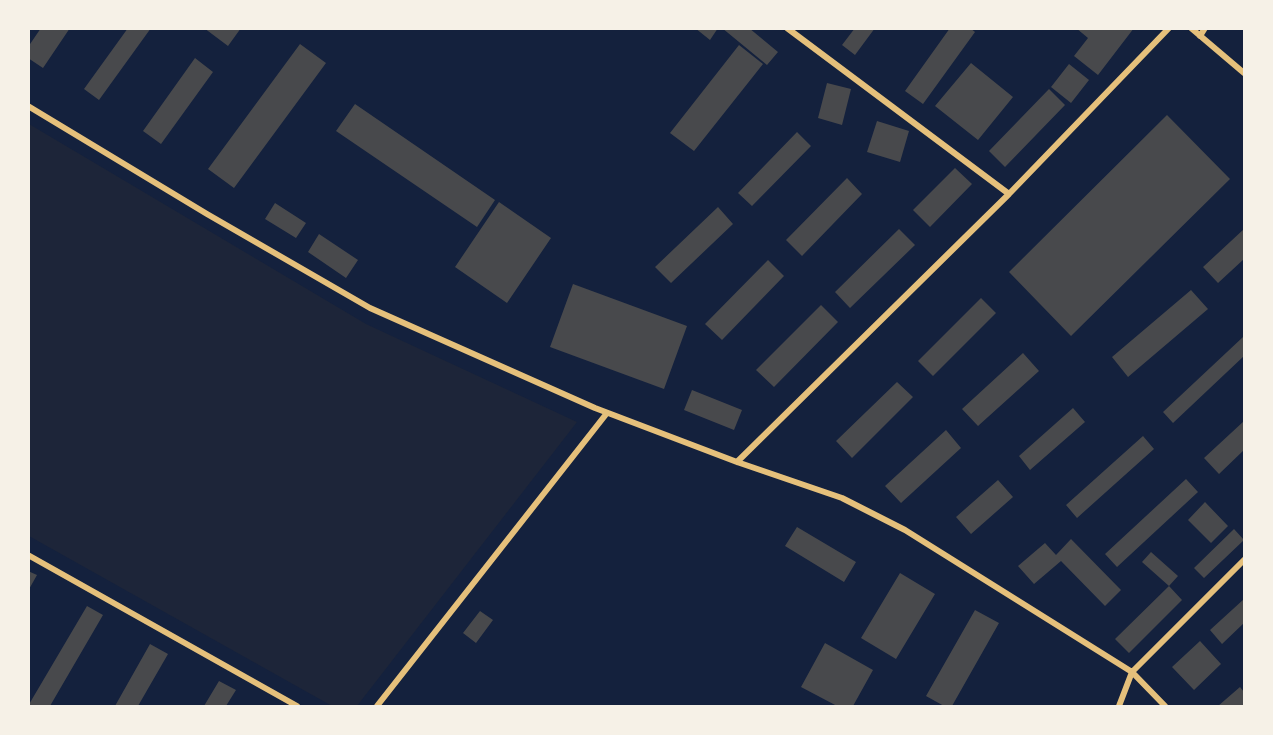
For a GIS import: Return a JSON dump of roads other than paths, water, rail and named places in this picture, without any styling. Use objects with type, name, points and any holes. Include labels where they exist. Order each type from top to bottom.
[{"type":"street","points":[[787,28],[1010,194]]},
{"type":"street","points":[[737,462],[1010,194],[1169,28]]},
{"type":"street","points":[[1191,28],[1245,73]]},
{"type":"street","points":[[1200,36],[1205,28]]},
{"type":"street","points":[[28,106],[207,214],[370,308],[607,413],[737,462],[842,498],[905,530],[1132,672],[1165,706]]},
{"type":"street","points":[[377,706],[607,413]]},
{"type":"street","points":[[28,555],[297,706]]},
{"type":"street","points":[[1119,706],[1132,672],[1245,560]]}]
